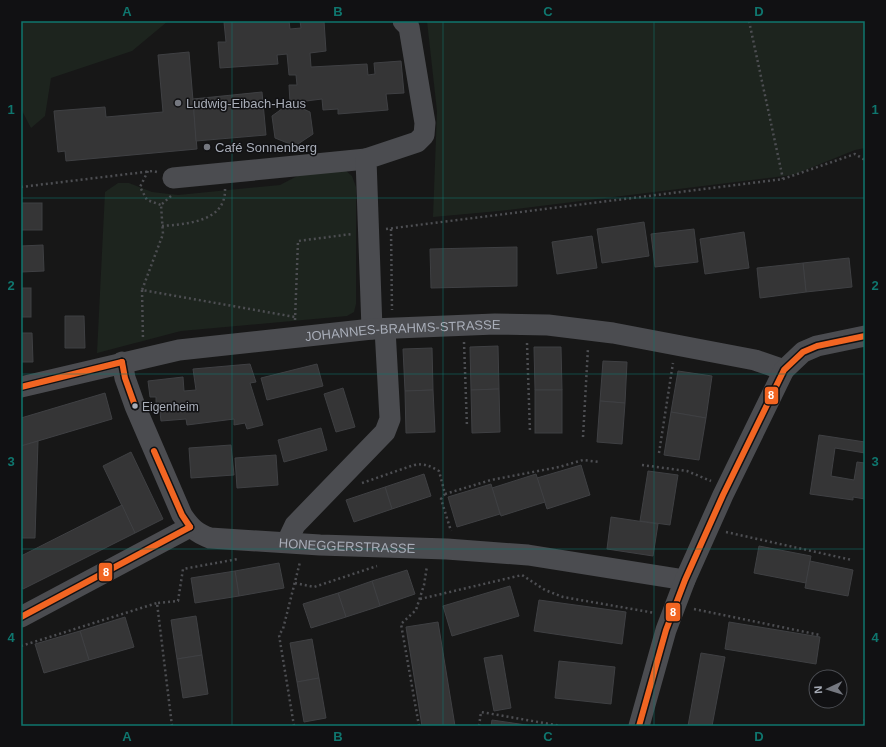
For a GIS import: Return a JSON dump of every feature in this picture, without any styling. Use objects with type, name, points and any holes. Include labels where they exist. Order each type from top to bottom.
[{"type":"street","points":[[173,178],[366,159],[417,142],[424,135],[425,123],[409,27],[403,21]]},
{"type":"street","points":[[296,543],[295,525],[389,427],[390,419],[383,329],[369,231],[366,159]]},
{"type":"street","name":"JOHANNES-BRAHMS-STRASSE","points":[[21,387],[143,357],[179,350],[383,329],[464,325],[526,324],[589,330],[755,360],[784,370]]},
{"type":"street","points":[[639,726],[674,610],[685,580],[727,487],[784,370],[803,352],[817,346],[865,336]]},
{"type":"street","name":"HONEGGERSTRASSE","points":[[122,362],[125,378],[135,406],[182,515],[190,527],[198,534],[210,538],[429,548],[528,556],[685,580]]},
{"type":"street","points":[[21,617],[190,527]]},
{"type":"path","points":[[749,21],[783,178]]},
{"type":"path","points":[[383,329],[391,229],[783,178],[855,154],[865,160]]},
{"type":"path","points":[[148,171],[140,187],[147,200],[161,205]]},
{"type":"path","points":[[21,187],[153,171],[173,178],[171,196],[161,205]]},
{"type":"path","points":[[162,226],[190,224],[209,218],[220,206],[225,197],[224,172]]},
{"type":"path","points":[[143,357],[142,290],[163,234],[161,205]]},
{"type":"path","points":[[142,290],[295,317],[298,241],[369,231]]},
{"type":"path","points":[[526,324],[530,433]]},
{"type":"path","points":[[464,325],[467,427]]},
{"type":"path","points":[[583,437],[589,330]]},
{"type":"path","points":[[659,453],[676,345]]},
{"type":"path","points":[[456,550],[441,499],[445,494],[491,480],[559,467],[583,460],[598,462]]},
{"type":"path","points":[[348,471],[362,483],[423,463],[439,471],[445,494]]},
{"type":"path","points":[[642,465],[687,471],[727,487]]},
{"type":"path","points":[[708,528],[852,560]]},
{"type":"path","points":[[294,726],[279,635],[283,629],[295,583],[296,543]]},
{"type":"path","points":[[419,726],[401,624],[416,610],[424,585],[429,548]]},
{"type":"path","points":[[21,646],[157,603],[178,601],[183,569],[243,558]]},
{"type":"path","points":[[295,583],[314,587],[379,565]]},
{"type":"path","points":[[419,600],[522,575],[544,590],[564,597],[674,610],[820,635]]},
{"type":"path","points":[[157,603],[172,726]]},
{"type":"path","points":[[479,726],[481,712],[561,726]]},
{"type":"path","points":[[864,726],[865,718]]},
{"type":"shaded area","points":[[21,21],[168,21],[132,51],[51,78],[45,116],[31,128],[21,109]]},
{"type":"shaded area","points":[[427,21],[865,21],[865,148],[855,150],[793,175],[499,211],[433,217],[437,111]]},
{"type":"shaded area","points":[[345,170],[352,176],[356,187],[356,304],[354,312],[347,316],[181,331],[97,353],[105,192],[118,183],[129,183],[152,192],[178,195],[280,185],[305,172]]},
{"type":"building","points":[[289,21],[290,29],[301,28],[300,21],[324,21],[326,51],[310,53],[311,67],[367,64],[368,75],[375,74],[374,63],[401,61],[404,93],[386,94],[388,110],[338,114],[338,109],[323,110],[322,99],[290,103],[289,85],[297,85],[296,75],[289,75],[287,54],[277,55],[278,64],[220,68],[218,42],[226,42],[224,22]]},
{"type":"building","name":"Ludwig-Eibach-Haus","points":[[189,52],[197,149],[66,161],[65,151],[58,152],[54,111],[105,107],[106,117],[163,112],[158,55]]},
{"type":"building","points":[[262,92],[266,135],[196,141],[193,99]]},
{"type":"building","points":[[290,103],[310,112],[313,134],[295,146],[275,138],[272,116]]},
{"type":"building","points":[[21,203],[42,203],[42,230],[21,230]]},
{"type":"building","points":[[644,222],[649,256],[602,263],[597,229]]},
{"type":"building","points":[[694,229],[698,262],[655,267],[651,234]]},
{"type":"building","points":[[744,232],[749,268],[705,274],[700,239]]},
{"type":"building","points":[[592,236],[597,268],[557,274],[552,242]]},
{"type":"building","points":[[43,245],[44,271],[21,272],[21,246]]},
{"type":"building","points":[[517,247],[517,286],[431,288],[430,249]]},
{"type":"building","points":[[849,258],[852,287],[806,292],[803,263]]},
{"type":"building","points":[[803,263],[806,292],[760,298],[757,268]]},
{"type":"building","points":[[21,288],[31,288],[31,317],[21,317]]},
{"type":"building","points":[[65,316],[84,316],[85,348],[65,348]]},
{"type":"building","points":[[21,333],[32,333],[33,362],[21,362]]},
{"type":"building","points":[[498,346],[499,389],[471,390],[470,347]]},
{"type":"building","points":[[534,347],[561,347],[562,390],[535,390]]},
{"type":"building","points":[[432,348],[433,390],[405,391],[403,349]]},
{"type":"building","points":[[603,361],[627,362],[625,403],[600,401]]},
{"type":"building","points":[[250,364],[256,382],[250,383],[263,425],[247,429],[245,423],[234,425],[234,419],[187,425],[186,419],[161,421],[159,404],[156,405],[156,397],[150,397],[148,381],[183,377],[184,391],[196,390],[193,369]]},
{"type":"building","points":[[317,364],[323,386],[267,400],[261,378]]},
{"type":"building","points":[[678,371],[712,376],[706,418],[671,412]]},
{"type":"building","points":[[343,388],[355,427],[336,432],[324,394]]},
{"type":"building","points":[[499,389],[500,432],[472,433],[471,390]]},
{"type":"building","points":[[433,390],[435,432],[406,433],[405,391]]},
{"type":"building","points":[[535,390],[562,390],[562,433],[535,433]]},
{"type":"building","points":[[105,393],[112,419],[21,446],[21,418]]},
{"type":"building","points":[[600,401],[625,403],[622,444],[597,442]]},
{"type":"building","points":[[671,412],[706,418],[699,460],[664,455]]},
{"type":"building","points":[[321,428],[327,450],[284,462],[278,440]]},
{"type":"building","points":[[819,435],[865,442],[865,453],[835,448],[831,476],[854,480],[857,462],[865,463],[865,499],[853,497],[853,500],[810,494]]},
{"type":"building","points":[[38,441],[35,538],[21,538],[21,446]]},
{"type":"building","points":[[231,445],[234,475],[191,478],[189,448]]},
{"type":"building","points":[[131,452],[163,519],[135,533],[103,466]]},
{"type":"building","points":[[276,455],[278,485],[237,488],[235,458]]},
{"type":"building","points":[[581,465],[590,495],[547,509],[537,478]]},
{"type":"building","points":[[648,471],[678,475],[670,525],[640,521]]},
{"type":"building","points":[[424,474],[431,496],[392,509],[385,487]]},
{"type":"building","points":[[536,474],[545,502],[501,516],[492,488]]},
{"type":"building","points":[[491,484],[500,514],[457,527],[448,497]]},
{"type":"building","points":[[385,487],[392,509],[354,522],[346,500]]},
{"type":"building","points":[[122,505],[135,533],[23,589],[21,586],[21,556]]},
{"type":"building","points":[[611,517],[658,524],[653,556],[607,549]]},
{"type":"building","points":[[759,546],[811,556],[806,583],[754,573]]},
{"type":"building","points":[[810,561],[853,570],[848,596],[805,588]]},
{"type":"building","points":[[279,563],[284,588],[239,596],[235,571]]},
{"type":"building","points":[[407,570],[415,594],[380,606],[372,581]]},
{"type":"building","points":[[235,571],[239,596],[195,603],[191,578]]},
{"type":"building","points":[[372,581],[380,606],[346,617],[338,593]]},
{"type":"building","points":[[510,586],[519,616],[452,636],[443,606]]},
{"type":"building","points":[[338,593],[346,617],[311,628],[303,604]]},
{"type":"building","points":[[539,600],[626,612],[622,644],[534,631]]},
{"type":"building","points":[[196,616],[202,655],[177,659],[171,620]]},
{"type":"building","points":[[125,617],[134,647],[89,660],[80,631]]},
{"type":"building","points":[[438,622],[455,726],[422,726],[406,627]]},
{"type":"building","points":[[729,622],[820,637],[816,664],[725,649]]},
{"type":"building","points":[[80,631],[89,660],[44,673],[35,644]]},
{"type":"building","points":[[312,639],[319,678],[297,682],[290,643]]},
{"type":"building","points":[[701,653],[725,657],[712,726],[688,726]]},
{"type":"building","points":[[202,655],[208,694],[183,698],[177,659]]},
{"type":"building","points":[[502,655],[511,708],[494,711],[484,658]]},
{"type":"building","points":[[559,661],[615,667],[611,704],[555,698]]},
{"type":"building","points":[[319,678],[326,718],[304,722],[297,682]]},
{"type":"building","points":[[492,720],[533,726],[491,726]]},
{"type":"transit line","name":"8","points":[[639,726],[666,630],[685,580],[723,495],[784,370],[803,352],[817,346],[865,336]]},
{"type":"transit line","name":"8","points":[[122,362],[125,378],[135,406]]},
{"type":"transit line","name":"8","points":[[21,387],[122,362]]},
{"type":"transit line","name":"8","points":[[154,451],[182,515],[190,527]]},
{"type":"transit line","name":"8","points":[[21,617],[190,527]]},
{"type":"place","name":"Ludwig-Eibach-Haus","points":[[178,103]]},
{"type":"place","name":"Café Sonnenberg","points":[[207,147]]},
{"type":"place","name":"Eigenheim","points":[[135,406]]}]
